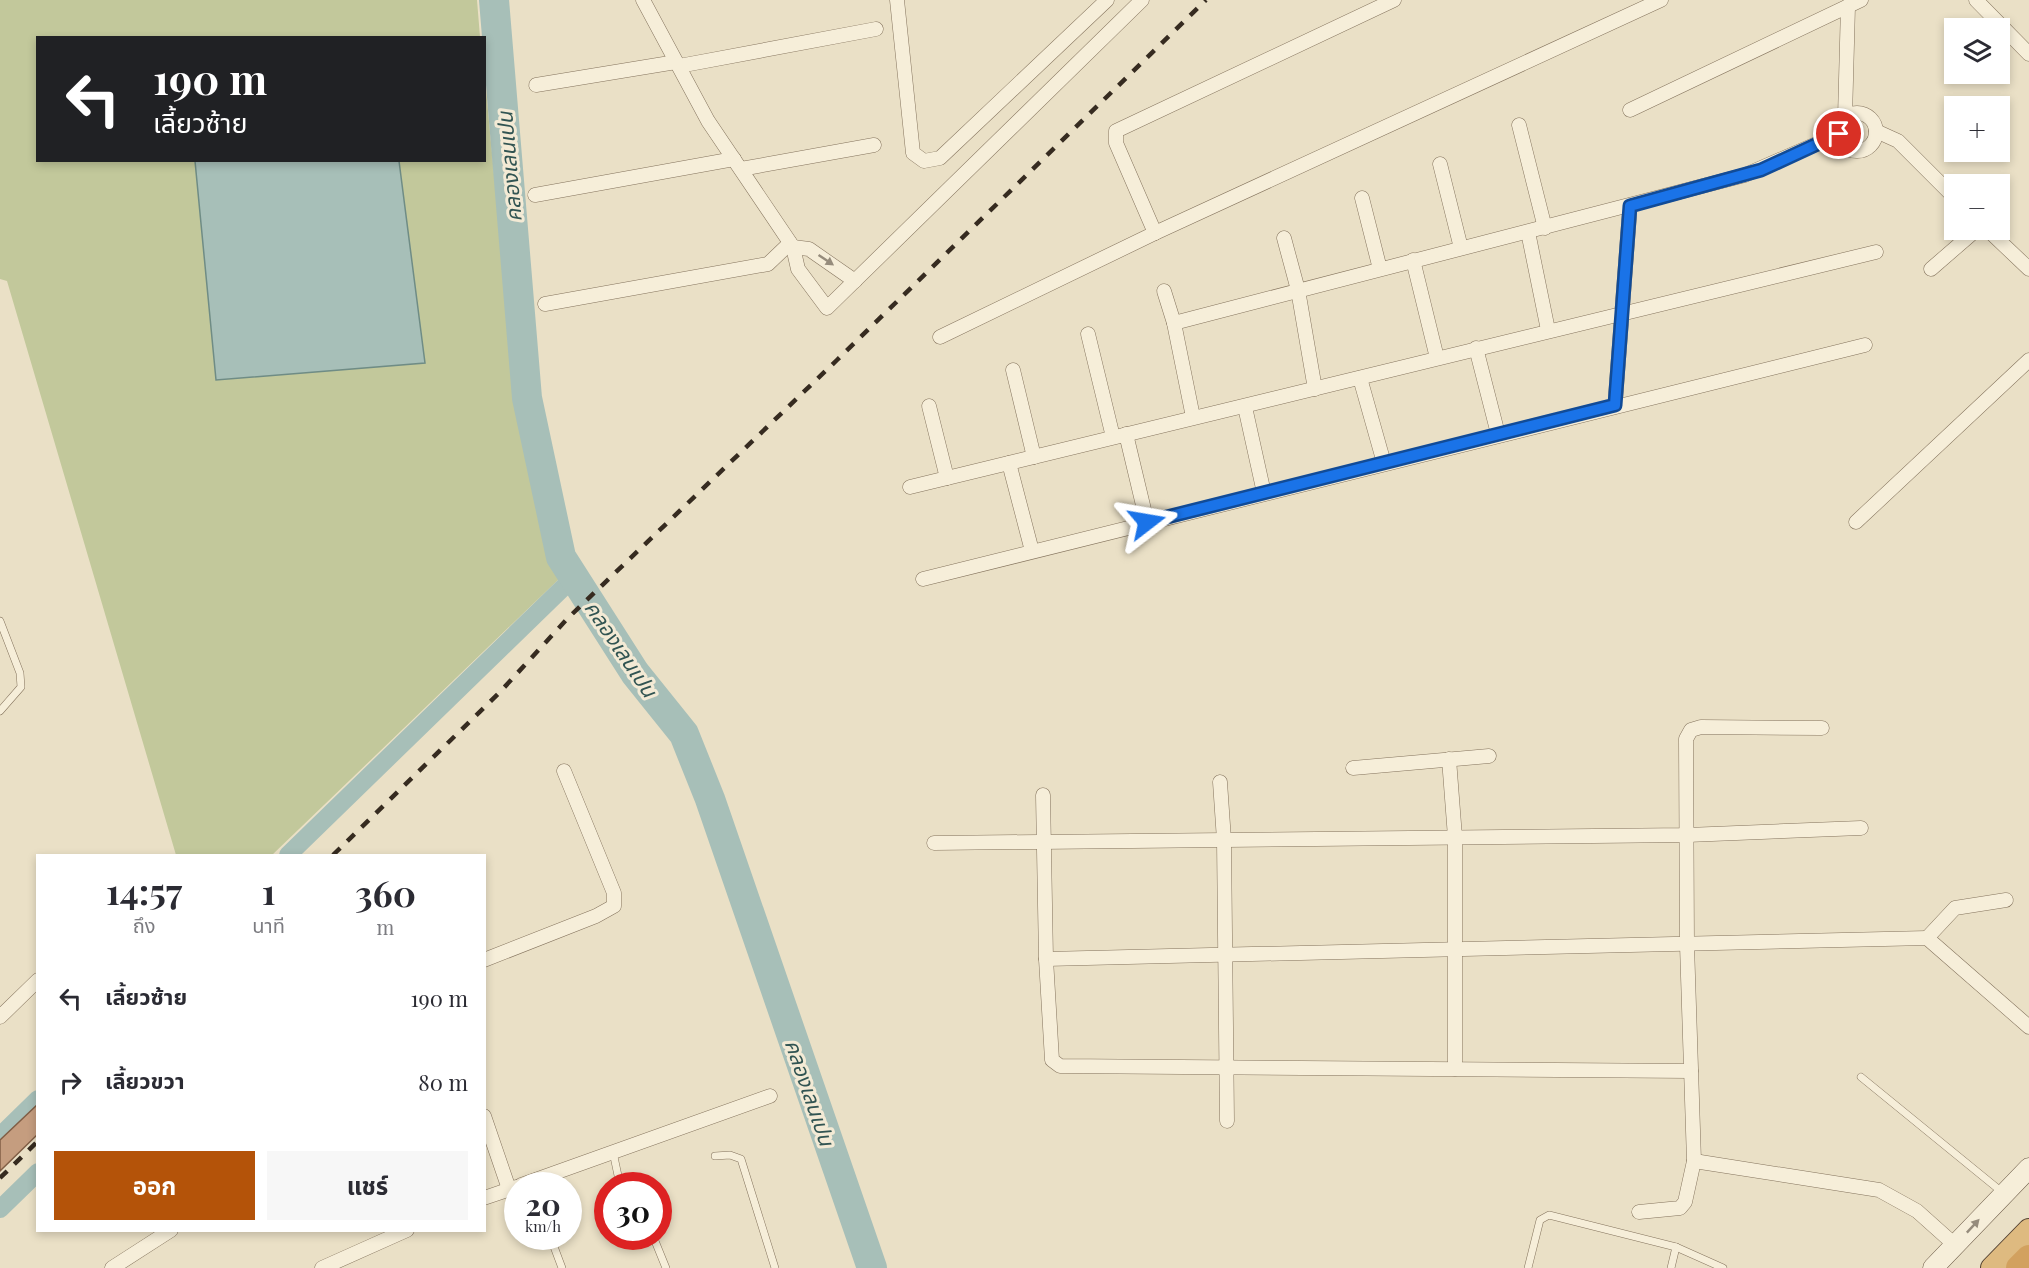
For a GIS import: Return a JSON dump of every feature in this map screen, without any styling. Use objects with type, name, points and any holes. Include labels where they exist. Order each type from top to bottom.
[{"type":"highway","points":[[1992,1268],[2029,1230]]},
{"type":"highway","points":[[2019,1268],[2029,1258]]},
{"type":"main road","points":[[1933,1268],[2029,1168]]},
{"type":"street","points":[[643,0],[708,121],[792,245],[798,269],[827,308],[1142,0]]},
{"type":"street","points":[[897,0],[913,153],[924,160],[940,158],[1107,0]]},
{"type":"street","points":[[1155,233],[1116,143],[1116,131],[1394,0]]},
{"type":"street","points":[[940,337],[1155,233],[1661,0]]},
{"type":"street","points":[[1976,0],[2029,54]]},
{"type":"street","points":[[1630,110],[1854,3]]},
{"type":"street","points":[[1845,117],[1861,113],[1874,123],[1876,131],[1870,146],[1858,150],[1845,146],[1839,134],[1845,117],[1854,3]]},
{"type":"street","points":[[536,86],[876,29]]},
{"type":"street","points":[[1519,125],[1545,228]]},
{"type":"street","points":[[1876,131],[1898,141],[1944,187]]},
{"type":"street","points":[[1174,322],[1753,173],[1839,134]]},
{"type":"street","points":[[535,195],[874,145]]},
{"type":"street","points":[[1440,164],[1461,248]]},
{"type":"street","points":[[1362,198],[1380,269]]},
{"type":"street","points":[[1615,405],[1630,206]]},
{"type":"street","points":[[1528,232],[1548,330]]},
{"type":"street","points":[[1284,238],[1298,290],[1315,389]]},
{"type":"street","points":[[1930,269],[1964,240]]},
{"type":"street","points":[[1999,240],[2029,269]]},
{"type":"street","points":[[792,245],[809,249],[855,281]]},
{"type":"street","points":[[544,304],[768,264],[792,245]]},
{"type":"street","points":[[910,487],[1876,252]]},
{"type":"street","points":[[1413,260],[1437,358]]},
{"type":"street","points":[[1164,291],[1174,322],[1193,417]]},
{"type":"street","points":[[1088,334],[1147,522]]},
{"type":"street","points":[[923,579],[1498,434],[1865,345]]},
{"type":"street","points":[[1476,348],[1498,434]]},
{"type":"street","points":[[1856,522],[2029,360]]},
{"type":"street","points":[[1013,370],[1034,457]]},
{"type":"street","points":[[1360,378],[1384,463]]},
{"type":"street","points":[[930,406],[947,478]]},
{"type":"street","points":[[1245,406],[1264,493]]},
{"type":"street","points":[[1009,463],[1032,551]]},
{"type":"street","points":[[1639,1212],[1680,1208],[1685,1202],[1694,1161],[1687,945],[1686,739],[1691,730],[1701,727],[1822,728]]},
{"type":"street","points":[[1353,768],[1490,756]]},
{"type":"street","points":[[1449,759],[1455,837],[1455,1069]]},
{"type":"street","points":[[486,959],[596,916],[614,906],[614,893],[564,771]]},
{"type":"street","points":[[1220,782],[1224,840],[1227,1121]]},
{"type":"street","points":[[1043,795],[1046,960],[1054,1064],[1060,1066],[1691,1071]]},
{"type":"street","points":[[934,843],[1687,835],[1861,828]]},
{"type":"street","points":[[1927,938],[1955,908],[2006,900]]},
{"type":"street","points":[[1046,960],[1927,938],[2027,1021]]},
{"type":"street","points":[[0,1017],[36,982]]},
{"type":"street","points":[[559,1172],[770,1096]]},
{"type":"street","points":[[486,1120],[514,1172]]},
{"type":"street","points":[[1694,1161],[1879,1190],[1917,1211],[1955,1245]]},
{"type":"street","points":[[486,1197],[504,1192]]},
{"type":"street","points":[[112,1268],[168,1232]]},
{"type":"street","points":[[322,1268],[402,1232]]},
{"type":"lane","points":[[0,621],[21,673],[21,687],[0,711]]},
{"type":"lane","points":[[1861,1077],[2004,1194]]},
{"type":"lane","points":[[613,1152],[617,1172]]},
{"type":"lane","points":[[715,1156],[730,1155],[741,1160],[776,1268]]},
{"type":"lane","points":[[1528,1268],[1540,1220],[1549,1215],[1676,1247],[1723,1268]]},
{"type":"lane","points":[[1671,1268],[1676,1247]]},
{"type":"lane","points":[[555,1250],[562,1268]]},
{"type":"lane","points":[[659,1250],[666,1268]]},
{"type":"green space","points":[[0,0],[477,0],[480,36],[36,36],[36,162],[195,162],[216,380],[425,363],[399,162],[486,162],[486,90],[509,330],[527,458],[559,579],[273,854],[176,854],[7,281],[0,279]]},
{"type":"water","points":[[195,162],[399,162],[425,363],[216,380]]},
{"type":"building","points":[[36,1106],[36,1136],[0,1171],[0,1140]]},
{"type":"waterway","name":"คลองเลนเปน","points":[[494,0],[527,398],[561,557],[635,673],[684,734],[710,799],[872,1268]]},
{"type":"waterway","points":[[289,854],[574,577]]},
{"type":"waterway","points":[[0,1136],[36,1101]]},
{"type":"waterway","points":[[0,1209],[36,1174]]},
{"type":"railway","points":[[334,854],[500,692],[568,618],[837,360],[1206,0]]},
{"type":"railway","points":[[0,1178],[36,1143]]},
{"type":"route","points":[[1147,522],[1615,405],[1630,206],[1761,170],[1839,134]]}]
